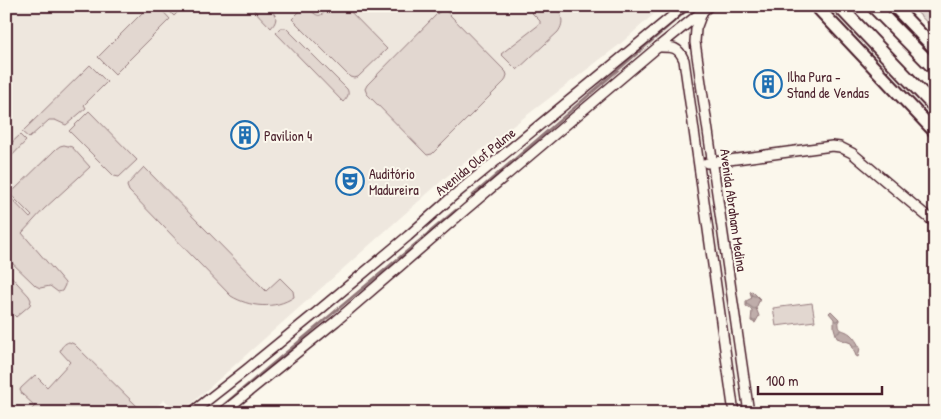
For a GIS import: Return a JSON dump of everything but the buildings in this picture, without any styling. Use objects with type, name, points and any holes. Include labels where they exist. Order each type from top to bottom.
[{"type":"highway","points":[[839,6],[935,107]]},
{"type":"highway","points":[[873,6],[935,69]]},
{"type":"main road","points":[[816,6],[935,132]]},
{"type":"main road","points":[[894,6],[935,49]]},
{"type":"street","name":"Avenida Olof Palme","points":[[191,413],[317,312],[453,196],[683,6]]},
{"type":"street","points":[[222,413],[336,321],[658,47],[709,6]]},
{"type":"street","name":"Avenida Abraham Medina","points":[[702,13],[696,29],[695,42],[749,410]]},
{"type":"street","name":"Avenida Abraham Medina","points":[[658,47],[678,49],[684,60],[734,411]]},
{"type":"street","points":[[700,165],[832,146],[840,147],[852,153],[935,223]]},
{"type":"street","points":[[721,319],[736,316]]},
{"type":"street","points":[[731,388],[739,391],[745,387]]},
{"type":"street","points":[[734,411],[737,404],[740,403],[744,403],[749,410]]},
{"type":"shaded area","points":[[6,6],[663,6],[619,45],[446,177],[182,412],[164,400],[149,413],[6,413]]},
{"type":"green space","points":[[149,6],[158,6],[170,19],[115,74],[98,57]]},
{"type":"green space","points":[[164,6],[180,6],[182,8],[174,16]]},
{"type":"green space","points":[[250,6],[267,6],[275,16],[274,25],[271,28]]},
{"type":"green space","points":[[330,6],[345,6],[387,49],[358,77],[350,77],[292,19],[303,8],[308,8],[315,14],[320,15]]},
{"type":"green space","points":[[525,6],[554,6],[561,15],[562,21],[558,32],[517,70],[501,54],[540,24],[540,21]]},
{"type":"green space","points":[[911,6],[935,6],[935,31]]},
{"type":"green space","points":[[444,10],[507,75],[505,81],[432,154],[427,155],[367,94],[365,89],[439,12]]},
{"type":"green space","points":[[281,28],[286,28],[347,89],[348,96],[343,102],[276,33]]},
{"type":"green space","points":[[90,65],[107,82],[84,105],[86,108],[66,125],[55,120],[49,120],[29,138],[22,132]]},
{"type":"green space","points":[[89,111],[137,160],[119,177],[114,176],[69,131]]},
{"type":"green space","points":[[20,135],[26,141],[6,162],[6,148]]},
{"type":"green space","points":[[64,145],[72,147],[90,167],[44,209],[22,233],[65,283],[62,291],[58,292],[50,286],[40,288],[36,286],[6,257],[6,197],[8,195],[30,218],[32,216],[10,194],[56,149]]},
{"type":"green space","points":[[144,167],[266,291],[280,278],[293,291],[294,297],[279,304],[262,306],[246,303],[231,296],[129,191],[128,184]]},
{"type":"green space","points":[[6,271],[31,300],[30,305],[16,317],[12,313],[6,319]]},
{"type":"green space","points":[[812,303],[815,321],[776,326],[773,308]]},
{"type":"green space","points":[[69,342],[74,344],[144,413],[28,413],[35,406],[22,394],[21,388],[35,375],[47,387],[70,362],[60,351],[63,345]]},
{"type":"water","points":[[752,291],[760,299],[756,308],[759,316],[755,323],[751,321],[752,310],[746,306],[746,301],[752,298],[750,292]]},
{"type":"water","points":[[831,311],[839,319],[840,328],[851,335],[860,348],[858,357],[851,343],[837,338],[834,319],[829,313]]},
{"type":"waterway","points":[[472,196],[692,6]]},
{"type":"waterway","points":[[214,413],[456,210]]},
{"type":"place","name":"Ilha Pura - Stand de Vendas","points":[[768,84]]},
{"type":"place","name":"Pavilion 4","points":[[245,135]]},
{"type":"place","name":"Auditório Madureira","points":[[350,181]]}]
